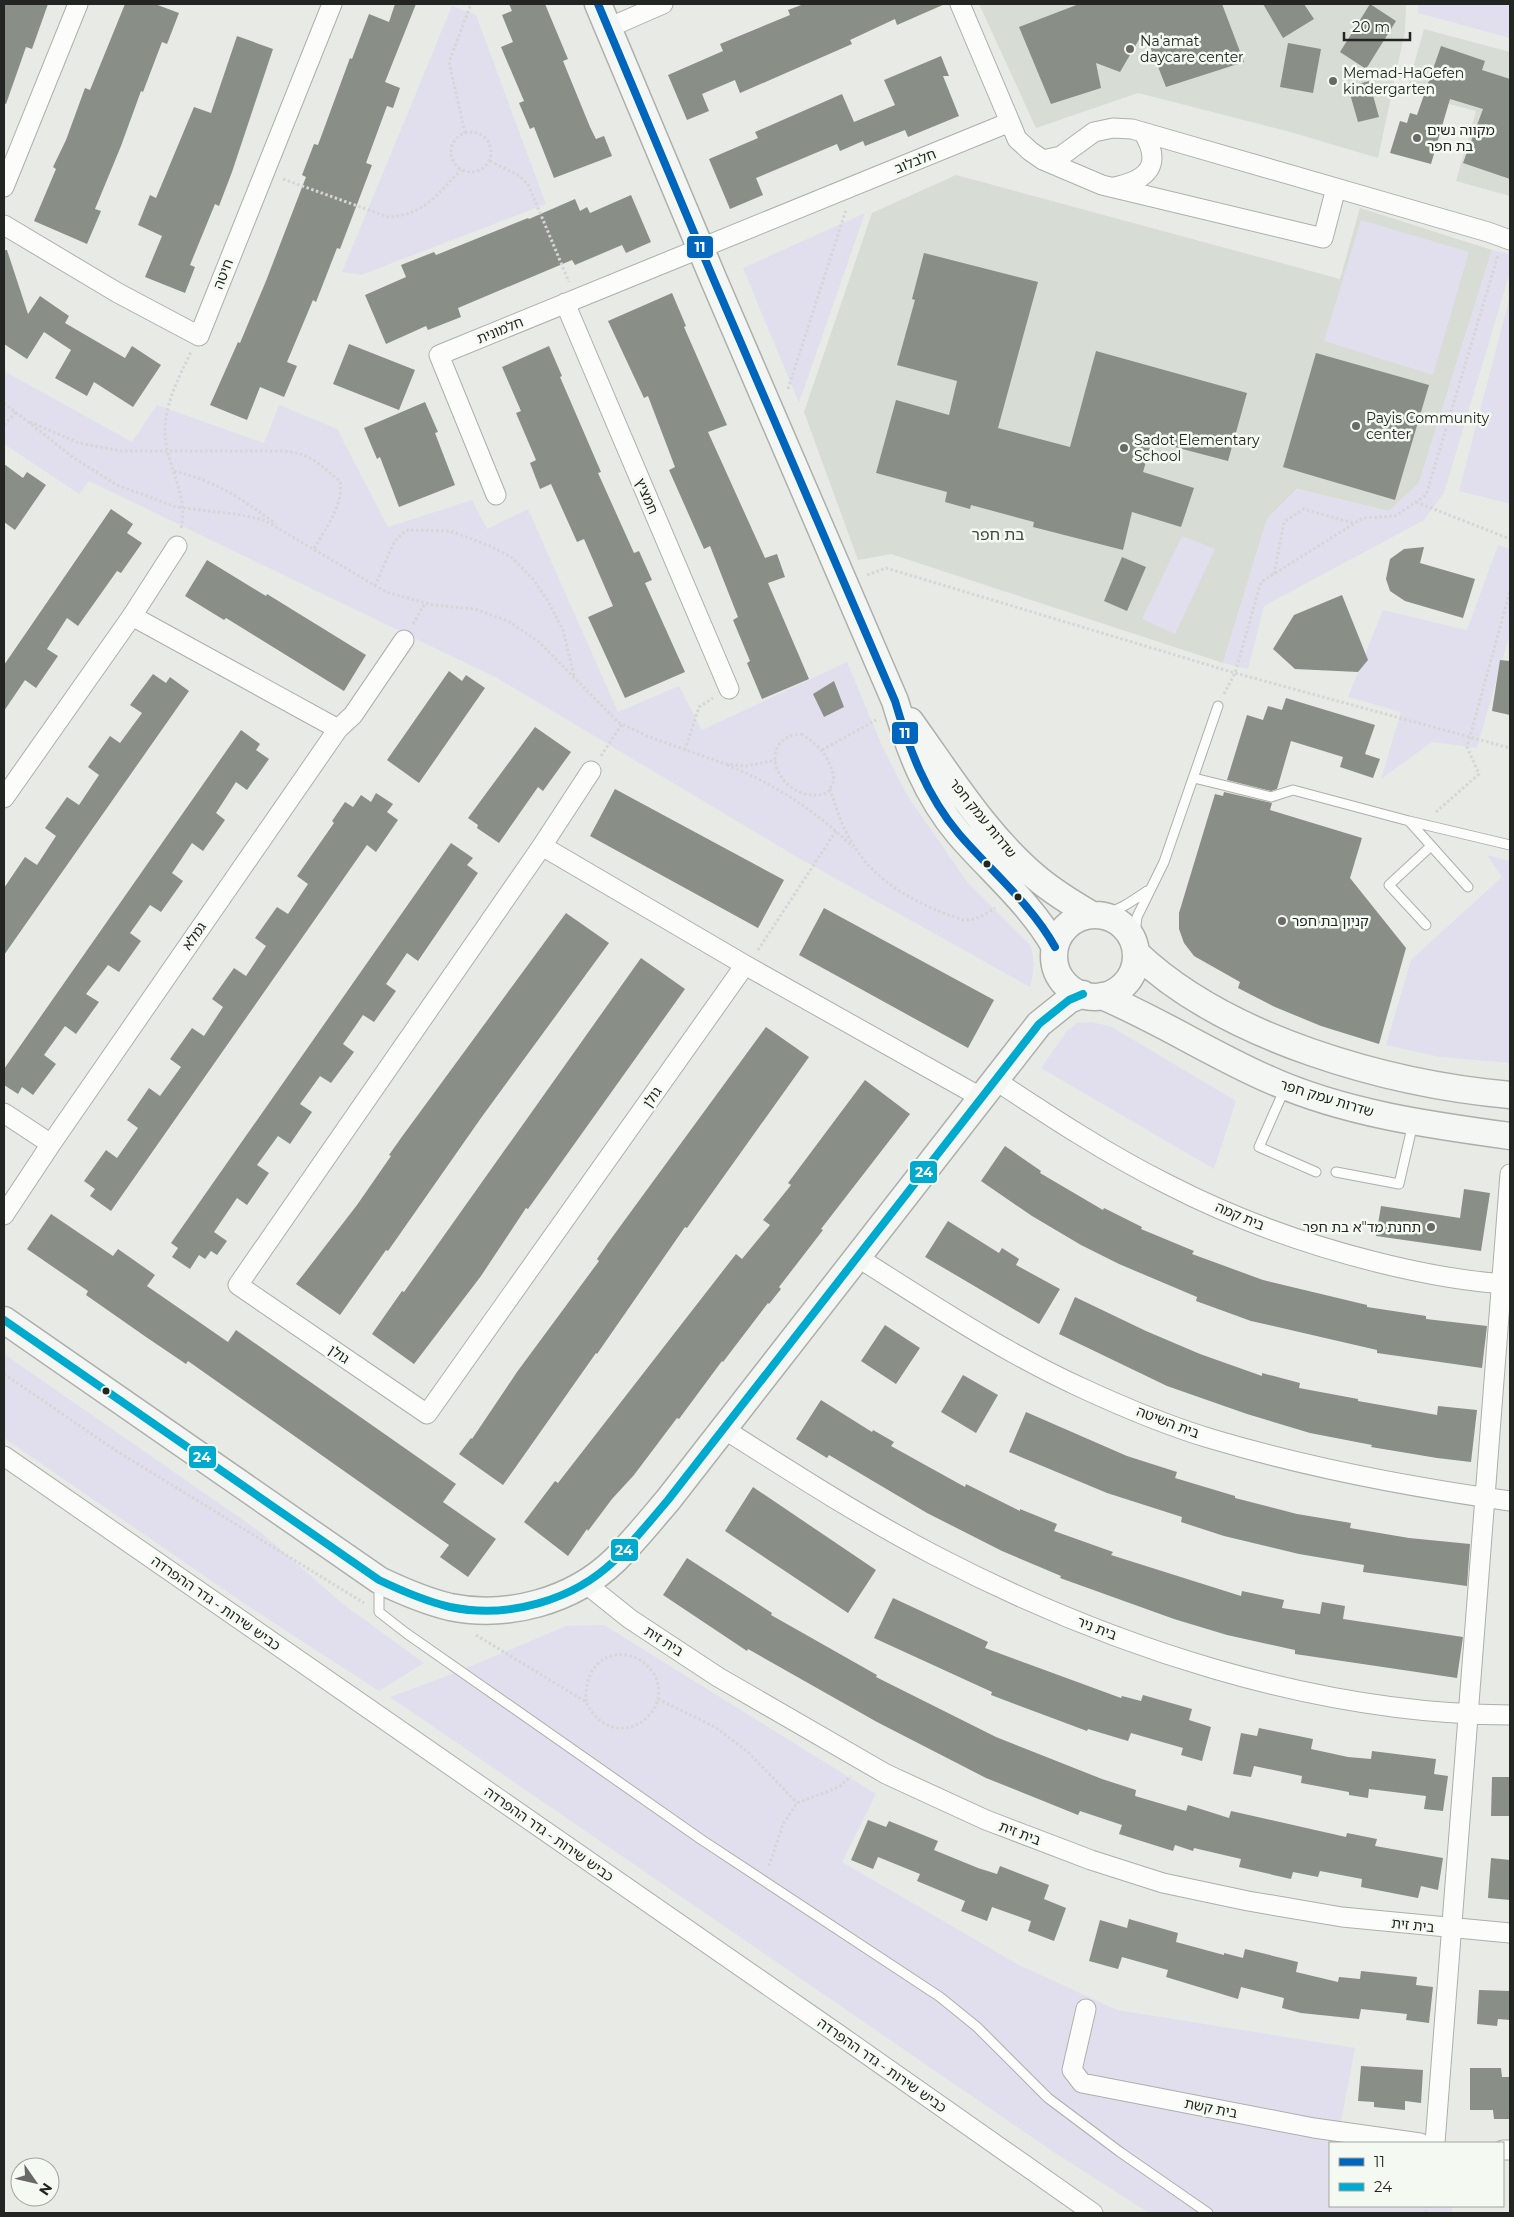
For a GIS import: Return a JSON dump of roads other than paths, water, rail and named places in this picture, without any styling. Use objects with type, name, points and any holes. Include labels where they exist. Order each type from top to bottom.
[{"type":"street","points":[[4,187],[78,4]]},
{"type":"street","name":"חיטה","points":[[4,225],[118,293],[199,336],[263,171],[332,4]]},
{"type":"street","name":"שדרות עמק חפר","points":[[598,4],[896,706],[914,760],[941,810],[959,833],[1041,925],[1055,948]]},
{"type":"street","points":[[608,28],[663,4]]},
{"type":"street","points":[[960,4],[1017,139],[1043,160],[1084,178],[1112,187],[1323,238],[1336,188]]},
{"type":"street","name":"חלבלוב","points":[[701,248],[1010,122]]},
{"type":"street","points":[[1043,160],[1061,156],[1094,132],[1113,128],[1132,129],[1507,239]]},
{"type":"street","points":[[1084,178],[1079,170],[1078,161],[1081,149],[1094,132]]},
{"type":"street","points":[[1112,187],[1139,179],[1148,172],[1152,163],[1152,153],[1150,143],[1143,132]]},
{"type":"street","name":"חלמונית","points":[[496,495],[439,355],[701,248]]},
{"type":"street","name":"חמציץ","points":[[571,301],[729,688]]},
{"type":"street","points":[[4,798],[132,616],[177,546]]},
{"type":"street","points":[[132,616],[338,728]]},
{"type":"street","name":"גמלא","points":[[4,1215],[338,728],[353,715],[404,640]]},
{"type":"street","name":"שדרות עמק חפר","points":[[896,706],[970,805],[1016,859],[1063,898],[1096,915]]},
{"type":"street","name":"גולן","points":[[591,771],[542,846],[238,1284],[427,1414],[745,966]]},
{"type":"street","points":[[542,846],[745,966],[989,1089]]},
{"type":"street","points":[[4,1320],[379,1580],[409,1595],[442,1605],[487,1611],[521,1608],[551,1600],[585,1583],[614,1561],[640,1534],[1039,1024],[1069,1000],[1115,992],[1124,985],[1131,976],[1135,964],[1135,947],[1128,930],[1118,922],[1096,915],[1079,919],[1068,926],[1060,935],[1055,948],[1055,961],[1058,973],[1066,984],[1076,992],[1093,995]]},
{"type":"street","points":[[1135,947],[1170,982],[1213,1010],[1297,1046],[1363,1068],[1418,1082],[1510,1095]]},
{"type":"street","points":[[1039,1024],[1053,992],[1058,973]]},
{"type":"street","name":"שדרות עמק חפר","points":[[1093,995],[1142,1013],[1268,1080],[1318,1098],[1413,1121],[1510,1136]]},
{"type":"street","name":"בית קמה","points":[[989,1089],[1073,1131],[1168,1185],[1247,1220],[1311,1243],[1408,1270],[1478,1282],[1506,1284]]},
{"type":"street","points":[[4,1112],[51,1144]]},
{"type":"street","points":[[1434,2142],[1485,1498],[1506,1284],[1510,1174]]},
{"type":"street","name":"בית השיטה","points":[[857,1257],[977,1332],[1028,1360],[1081,1388],[1152,1417],[1210,1438],[1296,1462],[1438,1491],[1510,1501]]},
{"type":"street","name":"בית ניר","points":[[724,1429],[824,1493],[936,1556],[1032,1601],[1104,1631],[1254,1680],[1341,1699],[1397,1707],[1510,1715]]},
{"type":"street","name":"כביש שירות - גדר ההפרדה","points":[[4,1456],[1093,2213]]},
{"type":"street","name":"בית זית","points":[[585,1583],[630,1619],[718,1676],[864,1762],[986,1820],[1092,1860],[1163,1883],[1248,1901],[1342,1917],[1451,1929],[1510,1933]]},
{"type":"street","name":"בית קשת","points":[[1086,2009],[1072,2070],[1082,2083],[1314,2128],[1413,2142]]},
{"type":"lane","points":[[1135,947],[1137,917],[1164,862],[1218,706]]},
{"type":"lane","points":[[1194,778],[1271,797],[1293,790],[1409,821],[1510,845]]},
{"type":"lane","points":[[1409,821],[1468,887]]},
{"type":"lane","points":[[1426,925],[1389,885],[1432,846]]},
{"type":"lane","points":[[1096,915],[1114,912],[1127,906],[1150,889]]},
{"type":"lane","points":[[1286,1086],[1258,1147],[1316,1172]]},
{"type":"lane","points":[[1336,1172],[1399,1184],[1413,1121]]},
{"type":"lane","points":[[379,1580],[379,1612],[702,1840],[940,1997],[977,2027],[1048,2098],[1120,2152],[1208,2213]]},
{"type":"place","name":"Na'amat daycare center","points":[[1130,49]]},
{"type":"place","name":"Memad-HaGefen kindergarten","points":[[1333,81]]},
{"type":"place","name":"מקווה נשים בת חפר","points":[[1417,138]]},
{"type":"place","name":"Payis Community center","points":[[1356,426]]},
{"type":"place","name":"Sadot Elementary School","points":[[1124,448]]},
{"type":"place","name":"קניון בת חפר","points":[[1282,921]]},
{"type":"place","name":"תחנת מד\"א בת חפר","points":[[1431,1227]]},
{"type":"district","name":"בת חפר","points":[[998,534]]}]
